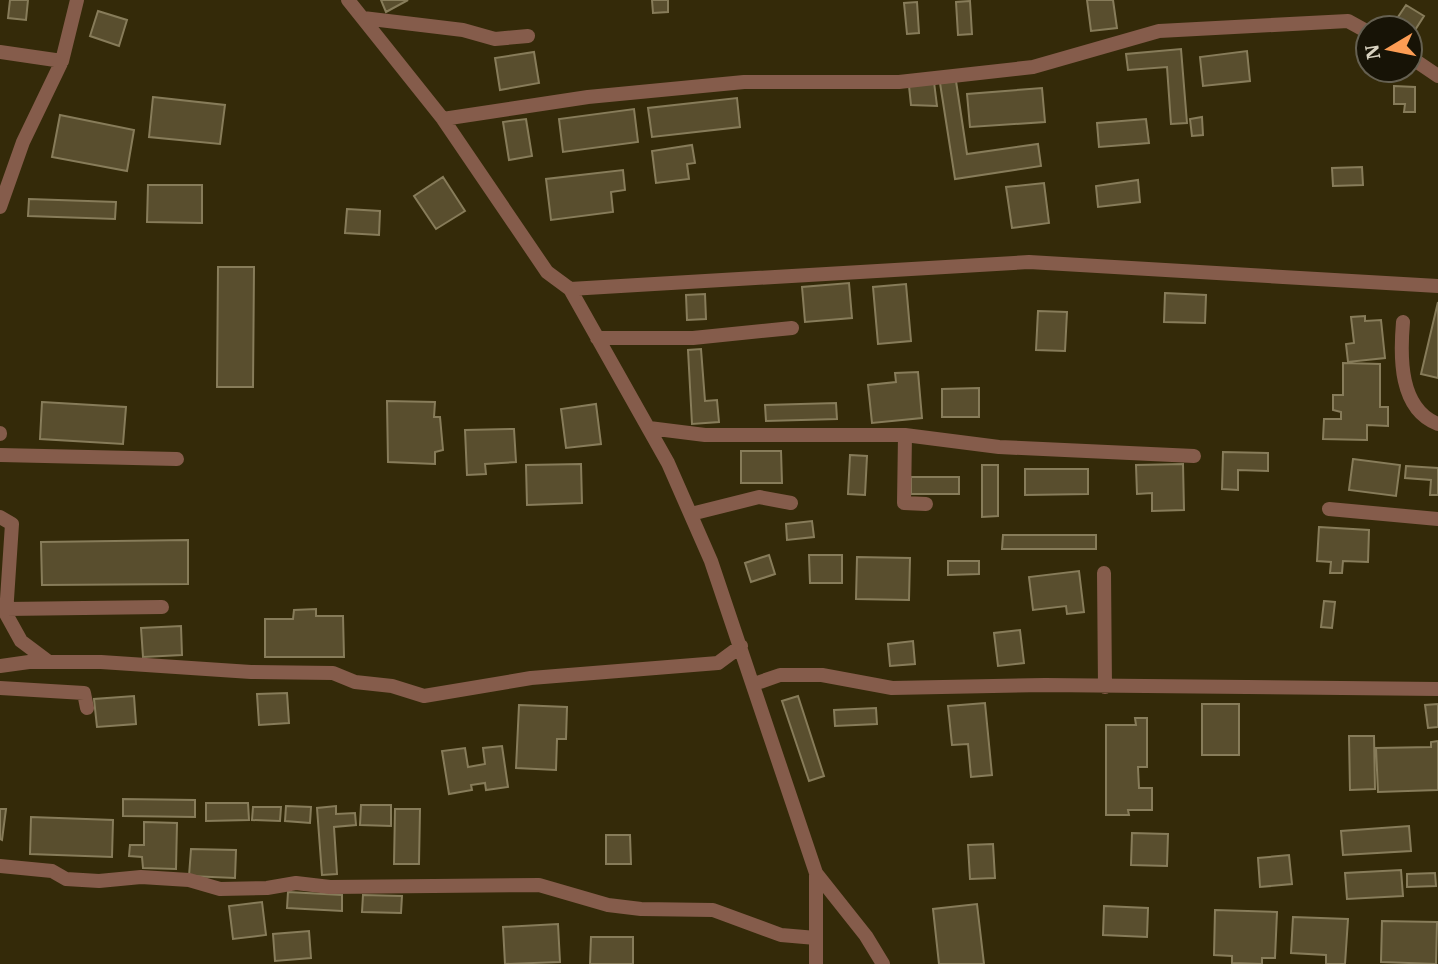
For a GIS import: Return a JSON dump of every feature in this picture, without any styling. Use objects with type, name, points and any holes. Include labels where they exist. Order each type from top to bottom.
[{"type":"street","points":[[0,207],[23,142],[62,61],[77,0]]},
{"type":"street","points":[[348,0],[443,119],[529,249],[547,272],[570,289],[649,428],[691,514],[741,646],[816,873],[816,964]]},
{"type":"street","points":[[363,18],[463,30],[495,39],[528,36]]},
{"type":"street","points":[[443,119],[589,97],[744,82],[899,82],[1033,67],[1159,31],[1348,21],[1354,24]]},
{"type":"street","points":[[0,52],[62,61]]},
{"type":"street","points":[[570,289],[1029,262],[1438,286]]},
{"type":"street","points":[[1403,322],[1401,357],[1404,384],[1427,420],[1438,424]]},
{"type":"street","points":[[597,338],[694,338],[792,328]]},
{"type":"street","points":[[649,428],[705,435],[905,435],[999,446],[1194,456]]},
{"type":"street","points":[[905,435],[904,503],[926,504]]},
{"type":"street","points":[[0,455],[177,459]]},
{"type":"street","points":[[691,514],[759,497],[791,503]]},
{"type":"street","points":[[1329,509],[1438,519]]},
{"type":"street","points":[[0,517],[12,524],[4,612],[21,641],[49,662]]},
{"type":"street","points":[[1104,573],[1105,687]]},
{"type":"street","points":[[4,612],[162,607]]},
{"type":"street","points":[[0,666],[49,662],[332,673],[355,682],[392,686],[424,696],[531,678],[718,663],[741,646]]},
{"type":"street","points":[[754,684],[780,676],[822,675],[892,688],[1029,685],[1438,688]]},
{"type":"street","points":[[0,688],[84,693],[88,708]]},
{"type":"street","points":[[0,866],[52,871],[66,879],[99,881],[141,877],[189,880],[220,889],[267,888],[296,883],[330,887],[539,885],[608,905],[641,909],[713,910],[781,935],[816,938]]},
{"type":"street","points":[[816,873],[866,936],[883,964]]},
{"type":"building","points":[[10,0],[28,0],[26,20],[8,18]]},
{"type":"building","points":[[381,0],[408,0],[386,12]]},
{"type":"building","points":[[652,0],[668,0],[668,12],[653,13]]},
{"type":"building","points":[[1087,0],[1113,0],[1117,28],[1091,31]]},
{"type":"building","points":[[970,1],[972,34],[958,35],[956,2]]},
{"type":"building","points":[[917,2],[919,33],[907,34],[904,3]]},
{"type":"building","points":[[1406,5],[1421,14],[1400,14]]},
{"type":"building","points":[[98,11],[127,20],[119,46],[90,36]]},
{"type":"building","points":[[1181,49],[1187,123],[1171,124],[1167,67],[1128,70],[1126,54]]},
{"type":"building","points":[[1247,51],[1250,81],[1203,86],[1200,57]]},
{"type":"building","points":[[534,52],[539,83],[500,90],[495,58]]},
{"type":"building","points":[[956,81],[967,154],[1038,144],[1041,166],[955,179],[940,83]]},
{"type":"building","points":[[934,82],[937,106],[911,105],[909,86]]},
{"type":"building","points":[[1394,86],[1415,87],[1415,112],[1404,112],[1405,104],[1394,104]]},
{"type":"building","points":[[1042,88],[1045,122],[970,127],[967,94]]},
{"type":"building","points":[[153,97],[225,105],[220,144],[149,137]]},
{"type":"building","points":[[737,98],[740,127],[652,137],[648,108]]},
{"type":"building","points":[[634,109],[638,142],[563,152],[559,119]]},
{"type":"building","points":[[60,115],[134,130],[127,171],[52,157]]},
{"type":"building","points":[[1202,117],[1203,135],[1192,136],[1190,119]]},
{"type":"building","points":[[526,119],[532,156],[509,160],[503,122]]},
{"type":"building","points":[[1146,119],[1149,143],[1099,147],[1097,123]]},
{"type":"building","points":[[692,145],[695,163],[687,164],[689,179],[656,183],[652,151]]},
{"type":"building","points":[[1362,167],[1363,185],[1333,186],[1332,168]]},
{"type":"building","points":[[623,170],[625,190],[611,192],[613,212],[551,220],[546,179]]},
{"type":"building","points":[[443,177],[465,211],[436,229],[414,196]]},
{"type":"building","points":[[1138,180],[1140,202],[1098,207],[1096,186]]},
{"type":"building","points":[[1044,183],[1049,223],[1012,228],[1006,187]]},
{"type":"building","points":[[148,185],[202,185],[202,223],[147,222]]},
{"type":"building","points":[[29,199],[116,202],[115,219],[28,216]]},
{"type":"building","points":[[347,209],[380,211],[379,235],[345,233]]},
{"type":"building","points":[[218,267],[254,267],[253,387],[217,387]]},
{"type":"building","points":[[849,283],[852,318],[805,322],[802,287]]},
{"type":"building","points":[[906,284],[911,341],[878,344],[873,287]]},
{"type":"building","points":[[1165,293],[1206,295],[1205,323],[1164,322]]},
{"type":"building","points":[[705,294],[706,319],[687,320],[686,295]]},
{"type":"building","points":[[1438,302],[1438,378],[1421,374]]},
{"type":"building","points":[[1038,311],[1067,312],[1065,351],[1036,350]]},
{"type":"building","points":[[1365,316],[1365,321],[1381,320],[1385,358],[1348,362],[1346,344],[1354,343],[1351,317]]},
{"type":"building","points":[[701,349],[705,401],[717,400],[719,422],[692,424],[688,350]]},
{"type":"building","points":[[1343,363],[1380,364],[1380,407],[1388,407],[1388,426],[1367,425],[1367,440],[1323,439],[1324,419],[1341,419],[1341,412],[1333,410],[1333,395],[1343,395]]},
{"type":"building","points":[[918,372],[922,418],[872,423],[868,385],[896,382],[895,373]]},
{"type":"building","points":[[979,388],[979,417],[942,417],[942,389]]},
{"type":"building","points":[[387,401],[435,402],[434,417],[440,417],[443,450],[435,452],[435,464],[388,462]]},
{"type":"building","points":[[42,402],[126,407],[123,444],[40,439]]},
{"type":"building","points":[[836,403],[837,419],[766,421],[765,405]]},
{"type":"building","points":[[596,404],[601,444],[566,448],[561,409]]},
{"type":"building","points":[[514,429],[516,462],[485,464],[486,474],[467,475],[465,430]]},
{"type":"building","points":[[741,451],[781,451],[782,483],[741,483]]},
{"type":"building","points":[[1223,452],[1268,453],[1268,471],[1238,470],[1238,490],[1222,489]]},
{"type":"building","points":[[850,455],[867,456],[865,495],[848,494]]},
{"type":"building","points":[[1353,459],[1400,465],[1396,496],[1349,490]]},
{"type":"building","points":[[581,464],[582,503],[527,505],[526,465]]},
{"type":"building","points":[[1183,464],[1184,510],[1152,511],[1152,493],[1137,494],[1136,465]]},
{"type":"building","points":[[982,465],[998,465],[998,516],[982,517]]},
{"type":"building","points":[[1406,466],[1438,468],[1438,495],[1430,495],[1431,480],[1405,478]]},
{"type":"building","points":[[1025,469],[1088,469],[1088,494],[1025,495]]},
{"type":"building","points":[[911,477],[959,477],[959,494],[911,494]]},
{"type":"building","points":[[812,521],[814,537],[787,540],[786,524]]},
{"type":"building","points":[[1319,527],[1369,530],[1368,562],[1343,561],[1342,573],[1330,573],[1331,562],[1317,561]]},
{"type":"building","points":[[1003,535],[1096,535],[1096,549],[1002,549]]},
{"type":"building","points":[[188,540],[188,584],[42,585],[41,542]]},
{"type":"building","points":[[769,555],[775,574],[751,582],[745,563]]},
{"type":"building","points":[[809,555],[842,555],[842,583],[810,583]]},
{"type":"building","points":[[857,557],[910,558],[909,600],[856,599]]},
{"type":"building","points":[[948,561],[979,561],[979,574],[948,575]]},
{"type":"building","points":[[1079,571],[1084,612],[1067,614],[1066,606],[1033,610],[1029,577]]},
{"type":"building","points":[[1324,601],[1335,602],[1332,628],[1321,627]]},
{"type":"building","points":[[316,609],[316,616],[343,616],[344,657],[265,657],[265,619],[293,619],[294,610]]},
{"type":"building","points":[[181,626],[182,655],[143,657],[141,628]]},
{"type":"building","points":[[1020,630],[1024,663],[998,666],[994,633]]},
{"type":"building","points":[[913,641],[915,664],[890,666],[888,644]]},
{"type":"building","points":[[287,693],[289,723],[259,725],[257,694]]},
{"type":"building","points":[[134,696],[136,724],[97,727],[94,699]]},
{"type":"building","points":[[798,696],[824,776],[809,781],[782,701]]},
{"type":"building","points":[[985,703],[992,775],[971,777],[968,744],[952,745],[948,706]]},
{"type":"building","points":[[1202,704],[1239,704],[1239,755],[1202,755]]},
{"type":"building","points":[[1438,704],[1438,727],[1428,728],[1425,705]]},
{"type":"building","points":[[519,705],[567,707],[566,739],[557,739],[556,770],[516,768]]},
{"type":"building","points":[[876,708],[877,724],[835,726],[834,710]]},
{"type":"building","points":[[1135,718],[1147,718],[1147,767],[1138,767],[1139,788],[1152,788],[1152,810],[1128,810],[1129,815],[1106,815],[1106,725],[1136,725]]},
{"type":"building","points":[[1349,736],[1374,736],[1375,789],[1350,790]]},
{"type":"building","points":[[1438,741],[1438,790],[1378,792],[1376,748],[1431,747],[1431,742]]},
{"type":"building","points":[[502,746],[508,787],[486,790],[485,783],[471,785],[472,790],[449,794],[442,751],[465,748],[468,767],[485,764],[483,748]]},
{"type":"building","points":[[123,799],[195,800],[195,817],[123,816]]},
{"type":"building","points":[[206,803],[248,803],[249,820],[206,821]]},
{"type":"building","points":[[361,805],[391,805],[391,826],[360,825]]},
{"type":"building","points":[[286,806],[311,807],[310,823],[285,821]]},
{"type":"building","points":[[336,806],[336,814],[355,813],[356,825],[334,827],[337,874],[322,875],[317,808]]},
{"type":"building","points":[[253,807],[281,807],[280,821],[252,820]]},
{"type":"building","points":[[0,809],[6,809],[2,840],[0,839]]},
{"type":"building","points":[[395,809],[420,809],[419,864],[394,864]]},
{"type":"building","points":[[31,817],[113,820],[112,857],[30,854]]},
{"type":"building","points":[[144,822],[177,823],[176,869],[143,868],[142,857],[129,856],[130,845],[144,845]]},
{"type":"building","points":[[1409,826],[1411,851],[1343,855],[1341,831]]},
{"type":"building","points":[[1132,833],[1168,834],[1167,866],[1131,865]]},
{"type":"building","points":[[606,835],[630,835],[631,864],[606,864]]},
{"type":"building","points":[[993,844],[995,878],[970,879],[968,845]]},
{"type":"building","points":[[191,849],[236,850],[235,878],[189,876]]},
{"type":"building","points":[[1289,855],[1292,884],[1260,887],[1258,858]]},
{"type":"building","points":[[1401,870],[1403,896],[1347,899],[1345,873]]},
{"type":"building","points":[[1435,873],[1436,886],[1407,887],[1407,874]]},
{"type":"building","points":[[288,892],[342,895],[342,911],[287,908]]},
{"type":"building","points":[[363,895],[402,896],[401,913],[362,912]]},
{"type":"building","points":[[262,902],[266,935],[233,939],[229,906]]},
{"type":"building","points":[[977,904],[984,964],[939,964],[933,909]]},
{"type":"building","points":[[1104,906],[1148,908],[1147,937],[1103,935]]},
{"type":"building","points":[[1215,910],[1277,912],[1275,958],[1262,958],[1262,964],[1232,963],[1232,956],[1214,955]]},
{"type":"building","points":[[1293,917],[1348,919],[1345,964],[1326,964],[1326,955],[1291,953]]},
{"type":"building","points":[[1382,921],[1437,922],[1436,964],[1381,962]]},
{"type":"building","points":[[558,924],[560,962],[505,964],[503,927]]},
{"type":"building","points":[[309,931],[311,958],[275,961],[273,934]]},
{"type":"building","points":[[591,937],[633,937],[633,964],[590,964]]}]
